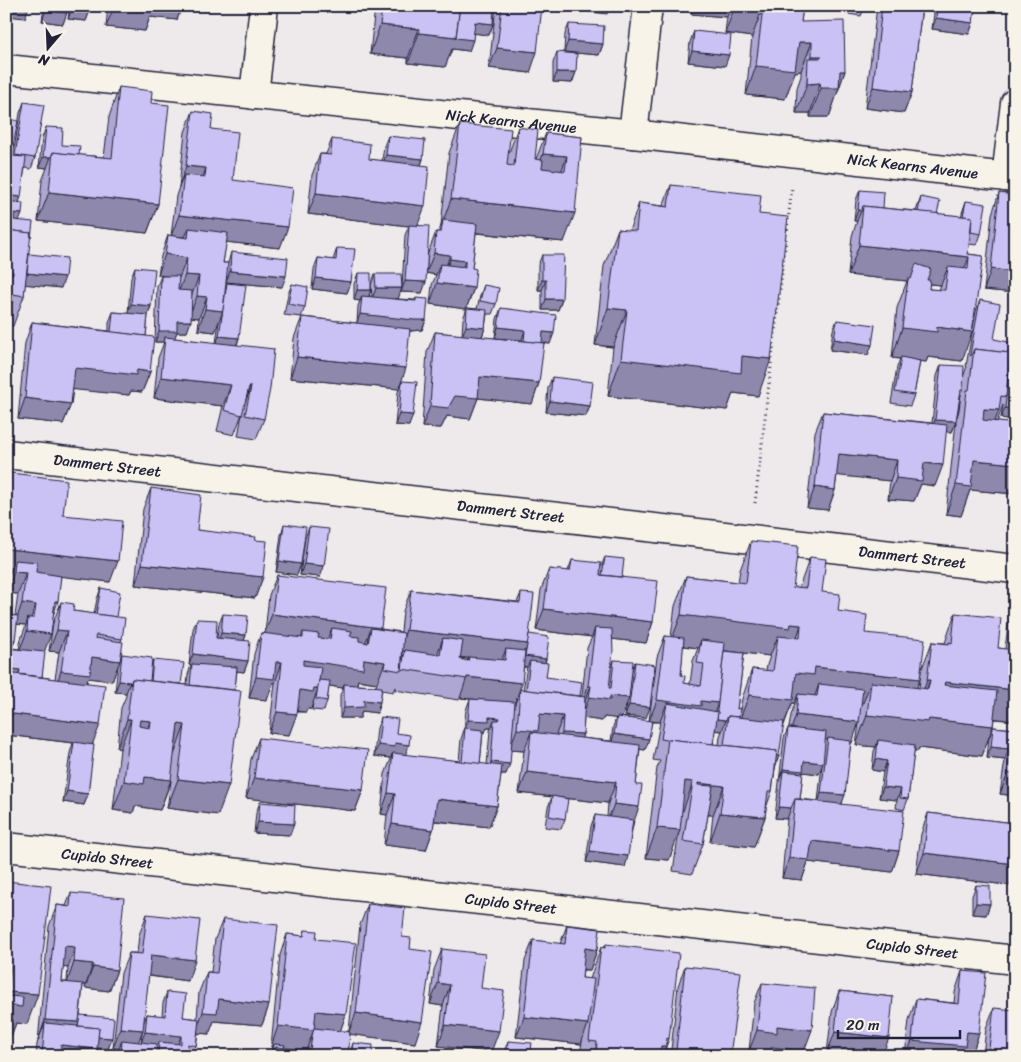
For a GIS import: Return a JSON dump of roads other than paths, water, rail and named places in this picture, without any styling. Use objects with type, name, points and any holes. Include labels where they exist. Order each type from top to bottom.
[{"type":"street","points":[[254,95],[264,6]]},
{"type":"street","points":[[633,134],[648,6]]},
{"type":"street","name":"Nick Kearns Avenue","points":[[6,69],[633,134],[1010,177]]},
{"type":"street","points":[[1010,177],[1015,103]]},
{"type":"street","name":"Dammert Street","points":[[6,454],[1015,569]]},
{"type":"street","name":"Cupido Street","points":[[6,847],[1015,960]]}]
